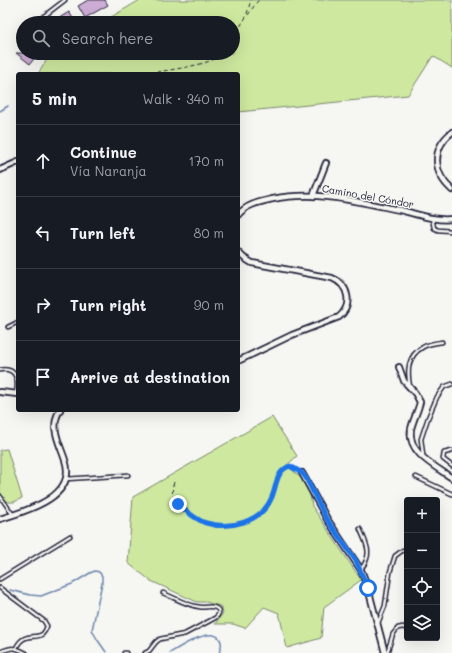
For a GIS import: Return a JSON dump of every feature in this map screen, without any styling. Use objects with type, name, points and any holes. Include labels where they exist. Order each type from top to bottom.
[{"type":"street","points":[[452,132],[441,145],[437,160],[440,177],[452,190]]},
{"type":"street","points":[[0,170],[16,163]]},
{"type":"street","points":[[313,196],[326,163]]},
{"type":"street","name":"Camino del Cóndor","points":[[240,213],[250,205],[289,196],[327,196],[442,220],[452,219]]},
{"type":"street","points":[[240,254],[252,263],[332,278],[340,282],[345,289],[348,301],[344,312],[339,317],[292,335],[240,360]]},
{"type":"street","points":[[399,367],[404,381],[415,393],[420,402],[411,427],[412,440],[415,448],[423,458],[452,478]]},
{"type":"street","points":[[0,392],[16,394]]},
{"type":"street","points":[[0,519],[52,498],[62,488],[66,479],[66,464],[57,441],[55,430],[58,412]]},
{"type":"street","points":[[302,473],[326,518],[361,570],[368,588],[386,653]]},
{"type":"lane","points":[[44,16],[65,0]]},
{"type":"lane","points":[[432,218],[434,228],[438,230],[452,231]]},
{"type":"lane","points":[[8,327],[16,323]]},
{"type":"lane","points":[[410,387],[408,370],[411,358],[423,347],[442,342]]},
{"type":"lane","points":[[0,370],[6,369],[12,371],[16,377]]},
{"type":"lane","points":[[423,458],[421,439],[428,418],[437,397],[444,387],[452,384]]},
{"type":"lane","points":[[452,451],[444,453],[443,459],[452,466]]},
{"type":"lane","points":[[66,479],[128,475]]},
{"type":"lane","points":[[416,477],[452,494]]},
{"type":"lane","points":[[0,496],[13,515]]},
{"type":"lane","points":[[360,529],[369,550],[366,563],[361,570]]},
{"type":"lane","points":[[0,579],[70,536]]},
{"type":"lane","points":[[378,623],[385,606],[390,572],[395,556],[404,550]]},
{"type":"lane","points":[[0,588],[44,621],[46,626],[42,634],[39,636],[24,638],[20,641],[16,648]]},
{"type":"lane","points":[[145,653],[149,651],[160,639],[184,634],[215,618],[219,613],[218,609],[214,607],[199,607],[163,593]]},
{"type":"lane","points":[[386,653],[393,634],[398,628],[404,628]]},
{"type":"lane","points":[[0,652],[10,648],[16,648],[26,653]]},
{"type":"path","points":[[246,17],[251,0]]},
{"type":"path","points":[[240,27],[259,0]]},
{"type":"path","points":[[155,72],[207,63],[213,60]]},
{"type":"path","points":[[174,482],[172,488],[173,498],[189,513],[206,523],[236,525],[252,520],[263,511],[271,500],[276,487],[277,479],[286,468],[290,466],[302,473]]},
{"type":"green space","points":[[140,0],[452,0],[452,68],[433,56],[408,95],[240,112],[240,72],[39,72],[47,60],[240,60],[240,16],[113,16]]},
{"type":"green space","points":[[272,417],[297,456],[287,465],[304,481],[309,489],[312,506],[361,580],[324,607],[321,638],[287,648],[279,613],[264,607],[245,628],[233,624],[215,624],[223,613],[220,606],[206,602],[197,602],[151,581],[128,563],[133,497]]},
{"type":"green space","points":[[7,449],[22,498],[14,502],[8,502],[0,493],[0,450]]},
{"type":"building","points":[[88,0],[105,0],[108,5],[89,16],[84,16],[78,6]]},
{"type":"building","points":[[69,12],[72,16],[62,16]]},
{"type":"building","points":[[25,60],[33,60],[30,64]]},
{"type":"waterway","points":[[0,111],[8,106]]},
{"type":"waterway","points":[[10,590],[41,596],[72,584],[90,573],[95,571],[99,572],[102,576],[102,583],[92,630],[106,652]]},
{"type":"waterway","points":[[170,653],[195,639],[209,635],[215,635],[219,638],[221,642],[219,653]]},
{"type":"route","points":[[178,504],[189,513],[206,523],[236,525],[252,520],[263,511],[271,500],[276,487],[277,479],[281,472],[290,466],[302,473],[306,478],[326,518],[356,561],[368,588]]}]
